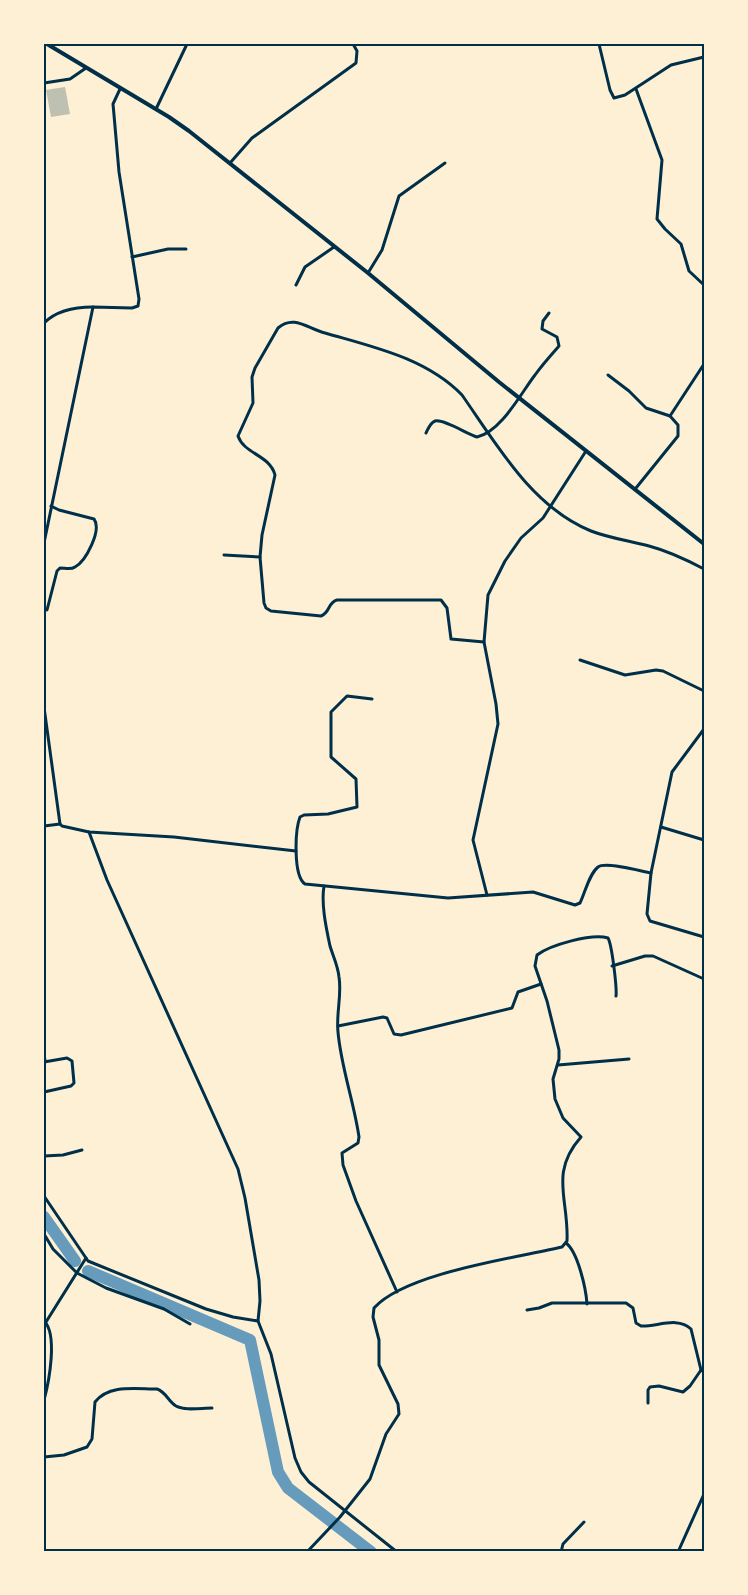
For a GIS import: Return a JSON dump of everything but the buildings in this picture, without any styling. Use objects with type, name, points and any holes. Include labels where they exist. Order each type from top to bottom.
[{"type":"street","points":[[47,44],[189,131],[705,544]]},
{"type":"street","points":[[156,109],[187,44]]},
{"type":"street","points":[[230,163],[252,138],[356,63],[357,51],[353,44]]},
{"type":"street","points":[[599,44],[611,96],[618,98],[671,65],[705,57]]},
{"type":"street","points":[[44,83],[70,79],[86,67]]},
{"type":"street","points":[[636,88],[662,160],[657,219],[681,244],[689,271],[705,285]]},
{"type":"street","points":[[44,323],[54,315],[72,309],[138,306],[139,299],[119,172],[113,104],[120,89]]},
{"type":"street","points":[[368,273],[382,250],[399,196],[445,163]]},
{"type":"street","points":[[296,285],[305,267],[334,247]]},
{"type":"street","points":[[132,256],[168,249],[186,249]]},
{"type":"street","points":[[44,543],[93,307]]},
{"type":"street","points":[[426,433],[435,421],[477,436],[488,432],[505,416],[559,346],[557,337],[542,329],[543,321],[549,313]]},
{"type":"street","points":[[484,642],[451,639],[447,608],[441,600],[338,600],[331,604],[327,613],[321,616],[271,611],[266,608],[260,557],[262,535],[275,475],[269,462],[241,443],[238,436],[253,403],[252,377],[255,368],[271,338],[283,324],[300,322],[325,334],[370,345],[432,372],[462,395],[520,476],[551,505],[582,527],[594,532],[657,548],[705,569]]},
{"type":"street","points":[[670,416],[705,364]]},
{"type":"street","points":[[608,375],[646,408],[670,416],[678,425],[678,436],[636,488]]},
{"type":"street","points":[[487,895],[473,840],[498,724],[484,642],[487,601],[493,582],[521,538],[540,522],[587,450]]},
{"type":"street","points":[[46,610],[57,571],[60,568],[76,567],[90,547],[97,529],[97,524],[93,519],[51,506]]},
{"type":"street","points":[[224,555],[260,557]]},
{"type":"street","points":[[580,660],[625,675],[663,671],[705,691]]},
{"type":"street","points":[[372,699],[347,696],[334,707],[330,717],[331,757],[356,779],[357,807],[328,814],[300,817],[296,851],[300,881],[305,884],[448,898],[533,892],[575,905],[580,903],[599,866],[607,865],[651,873]]},
{"type":"street","points":[[44,707],[45,732],[60,824]]},
{"type":"street","points":[[705,729],[672,772],[651,873],[647,918],[658,924],[705,937]]},
{"type":"street","points":[[44,826],[60,824],[89,832],[174,837],[296,851]]},
{"type":"street","points":[[661,827],[705,840]]},
{"type":"street","points":[[89,832],[107,880],[238,1169],[246,1198],[259,1280],[258,1321],[271,1354],[295,1458],[301,1472],[309,1482],[397,1551]]},
{"type":"street","points":[[324,886],[323,899],[330,945],[340,984],[337,1009],[338,1026],[359,1137],[358,1143],[342,1153],[343,1165],[365,1222],[397,1292]]},
{"type":"street","points":[[307,1551],[340,1517],[370,1479],[386,1434],[399,1414],[398,1404],[379,1365],[378,1340],[373,1313],[376,1305],[397,1292],[427,1279],[562,1246],[568,1238],[563,1193],[564,1166],[571,1148],[581,1137],[562,1118],[555,1099],[553,1079],[558,1065],[559,1050],[535,966],[537,955],[558,945],[602,936],[608,938],[616,979],[616,996]]},
{"type":"street","points":[[612,966],[652,956],[705,979]]},
{"type":"street","points":[[338,1026],[383,1017],[387,1018],[394,1034],[410,1033],[512,1008],[518,992],[541,984]]},
{"type":"street","points":[[44,1053],[44,1061],[67,1058],[72,1061],[74,1083],[71,1086],[44,1092]]},
{"type":"street","points":[[558,1065],[629,1059]]},
{"type":"street","points":[[44,1156],[63,1155],[82,1150]]},
{"type":"street","points":[[44,1196],[86,1258],[95,1265],[214,1312],[258,1321]]},
{"type":"street","points":[[44,1234],[53,1249],[76,1273],[106,1288],[164,1309],[190,1324]]},
{"type":"street","points":[[566,1243],[572,1249],[583,1279],[587,1304]]},
{"type":"street","points":[[44,1400],[51,1347],[50,1328],[45,1321],[86,1258]]},
{"type":"street","points":[[527,1310],[552,1304],[626,1303],[633,1308],[636,1323],[640,1326],[676,1323],[689,1326],[703,1371],[683,1392],[659,1386],[650,1387],[648,1403]]},
{"type":"street","points":[[44,1457],[64,1455],[87,1447],[92,1439],[95,1402],[106,1392],[157,1389],[180,1407],[212,1408]]},
{"type":"street","points":[[678,1551],[705,1494]]},
{"type":"street","points":[[561,1551],[563,1544],[584,1522]]},
{"type":"waterway","points":[[44,1217],[75,1261]]},
{"type":"waterway","points":[[88,1271],[250,1340],[278,1472],[288,1488],[371,1552]]}]
